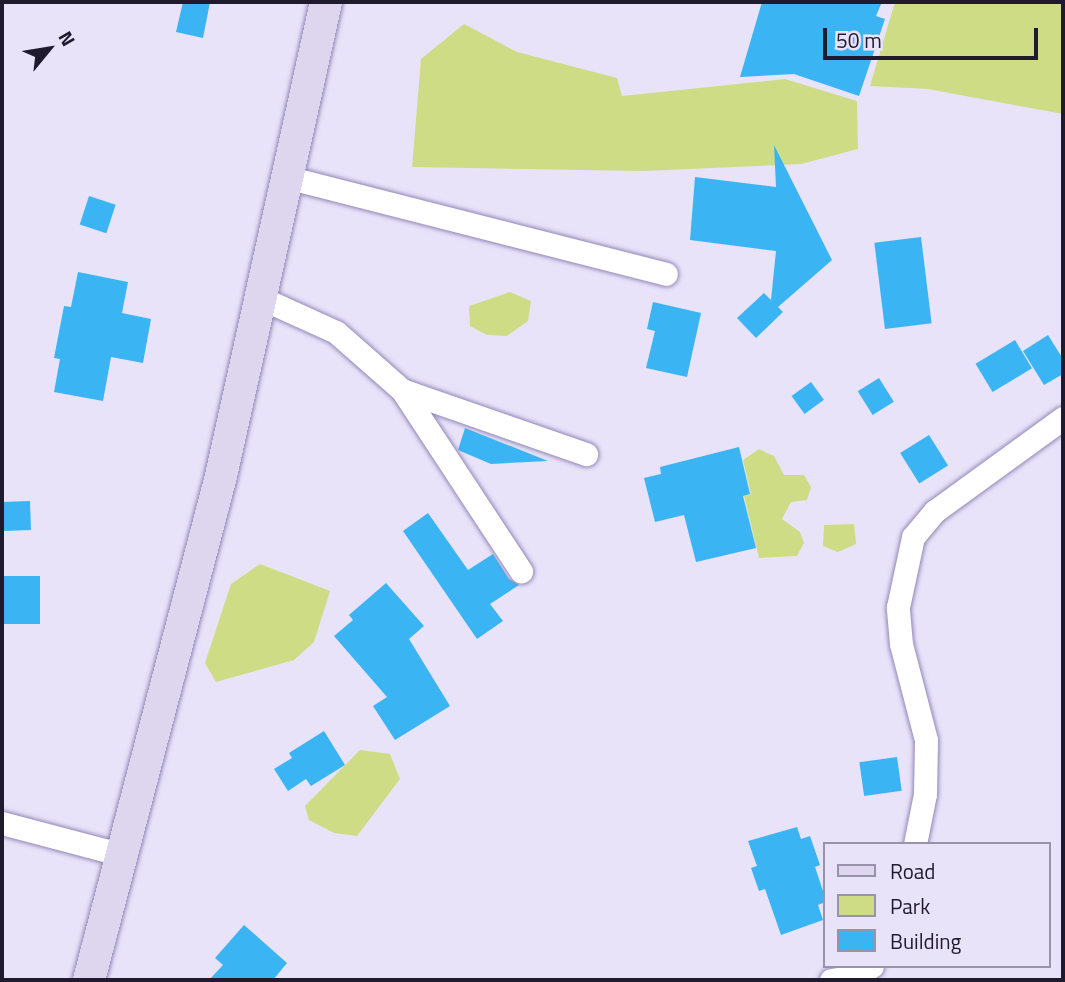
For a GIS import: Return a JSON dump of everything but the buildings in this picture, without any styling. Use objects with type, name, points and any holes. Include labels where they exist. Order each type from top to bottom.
[{"type":"main road","points":[[89,980],[221,476],[326,2]]},
{"type":"street","points":[[286,177],[666,274]]},
{"type":"street","points":[[261,298],[336,332],[402,390],[521,571]]},
{"type":"street","points":[[402,390],[586,454]]},
{"type":"street","points":[[915,842],[925,794],[926,740],[901,644],[898,607],[913,537],[935,511],[1063,418]]},
{"type":"street","points":[[2,823],[123,855]]},
{"type":"street","points":[[831,980],[857,976],[869,968]]},
{"type":"green space","points":[[895,2],[1063,2],[1063,114],[928,89],[870,86]]},
{"type":"green space","points":[[464,24],[517,52],[617,78],[622,96],[785,79],[857,101],[858,149],[801,164],[644,171],[412,167],[421,59]]},
{"type":"green space","points":[[510,292],[531,301],[528,321],[507,336],[487,335],[470,326],[469,306]]},
{"type":"green space","points":[[759,449],[774,456],[784,475],[804,475],[811,487],[807,500],[791,502],[782,519],[800,532],[804,543],[797,556],[759,558],[744,496],[751,494],[743,460]]},
{"type":"green space","points":[[854,524],[856,544],[838,552],[823,546],[824,525]]},
{"type":"green space","points":[[260,564],[330,591],[314,642],[294,660],[216,682],[205,663],[231,584]]},
{"type":"green space","points":[[360,750],[390,754],[400,779],[357,836],[334,833],[309,820],[305,806]]}]
